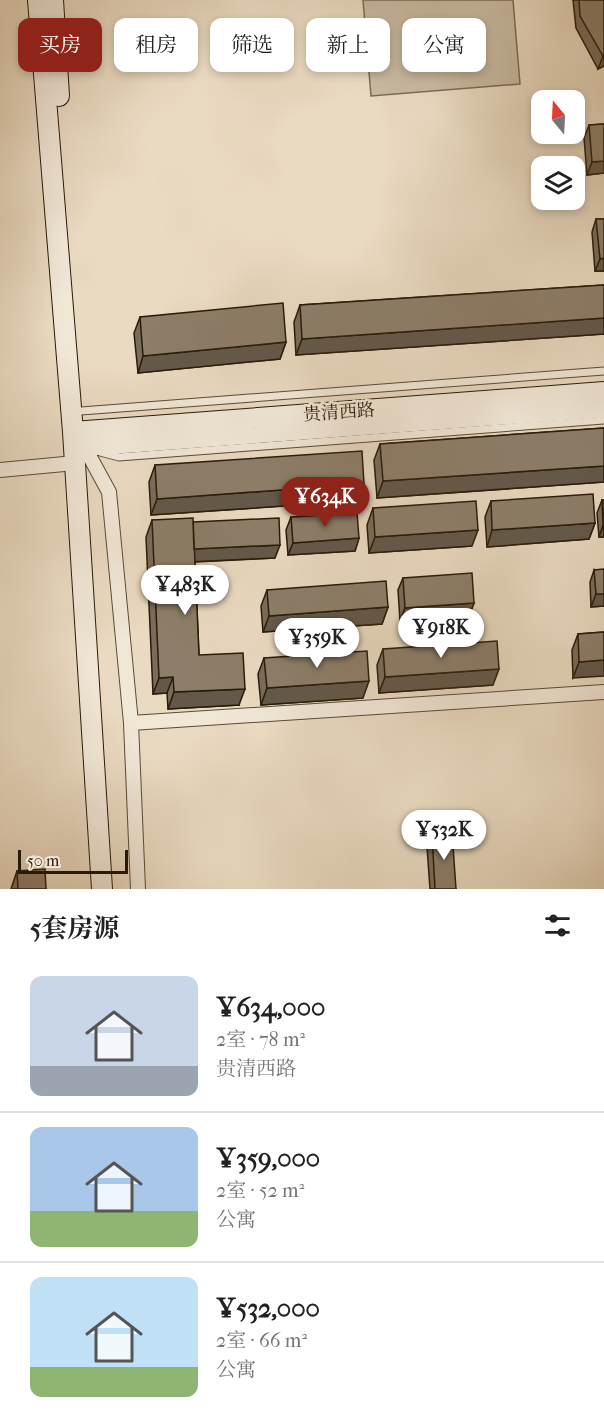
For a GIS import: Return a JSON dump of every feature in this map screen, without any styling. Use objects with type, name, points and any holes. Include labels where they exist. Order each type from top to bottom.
[{"type":"main road","points":[[38,0],[78,444],[113,889]]},
{"type":"main road","points":[[53,0],[81,411],[78,444],[102,889]]},
{"type":"main road","name":"贵清西路","points":[[78,444],[604,392]]},
{"type":"main road","name":"贵清西路","points":[[78,444],[604,407]]},
{"type":"street","points":[[0,470],[78,444],[109,492],[131,723],[138,889]]},
{"type":"street","points":[[131,723],[604,692]]},
{"type":"lane","points":[[81,411],[604,371]]},
{"type":"lane","points":[[78,444],[119,457],[604,420]]},
{"type":"shaded area","points":[[363,0],[513,0],[520,84],[371,96],[369,72],[390,72],[390,18],[364,18]]},
{"type":"building","points":[[579,0],[604,0],[604,56],[580,16]]},
{"type":"building","points":[[604,124],[604,161],[592,162],[589,125]]},
{"type":"building","points":[[596,219],[604,219],[604,258],[600,259]]},
{"type":"building","points":[[604,285],[604,318],[302,339],[300,305]]},
{"type":"building","points":[[283,303],[286,342],[143,356],[140,317]]},
{"type":"building","points":[[604,428],[604,466],[383,481],[380,444]]},
{"type":"building","points":[[362,451],[364,484],[157,499],[155,465]]},
{"type":"building","points":[[593,494],[595,523],[492,530],[491,501]]},
{"type":"building","points":[[602,500],[604,500],[604,525],[603,525]]},
{"type":"building","points":[[476,501],[478,530],[375,537],[373,508]]},
{"type":"building","points":[[357,513],[359,538],[293,543],[291,517]]},
{"type":"building","points":[[193,518],[199,655],[243,653],[245,689],[174,692],[173,677],[159,678],[152,520]]},
{"type":"building","points":[[279,518],[280,545],[194,549],[193,522]]},
{"type":"building","points":[[604,569],[604,594],[596,594],[594,570]]},
{"type":"building","points":[[472,573],[474,603],[405,608],[403,578]]},
{"type":"building","points":[[386,581],[388,607],[269,616],[267,590]]},
{"type":"building","points":[[604,632],[604,660],[579,662],[578,634]]},
{"type":"building","points":[[497,641],[499,669],[385,677],[383,649]]},
{"type":"building","points":[[367,651],[369,681],[267,688],[264,658]]},
{"type":"building","points":[[452,832],[456,889],[435,889],[432,834]]},
{"type":"building","points":[[45,869],[46,889],[18,889],[17,871]]}]
